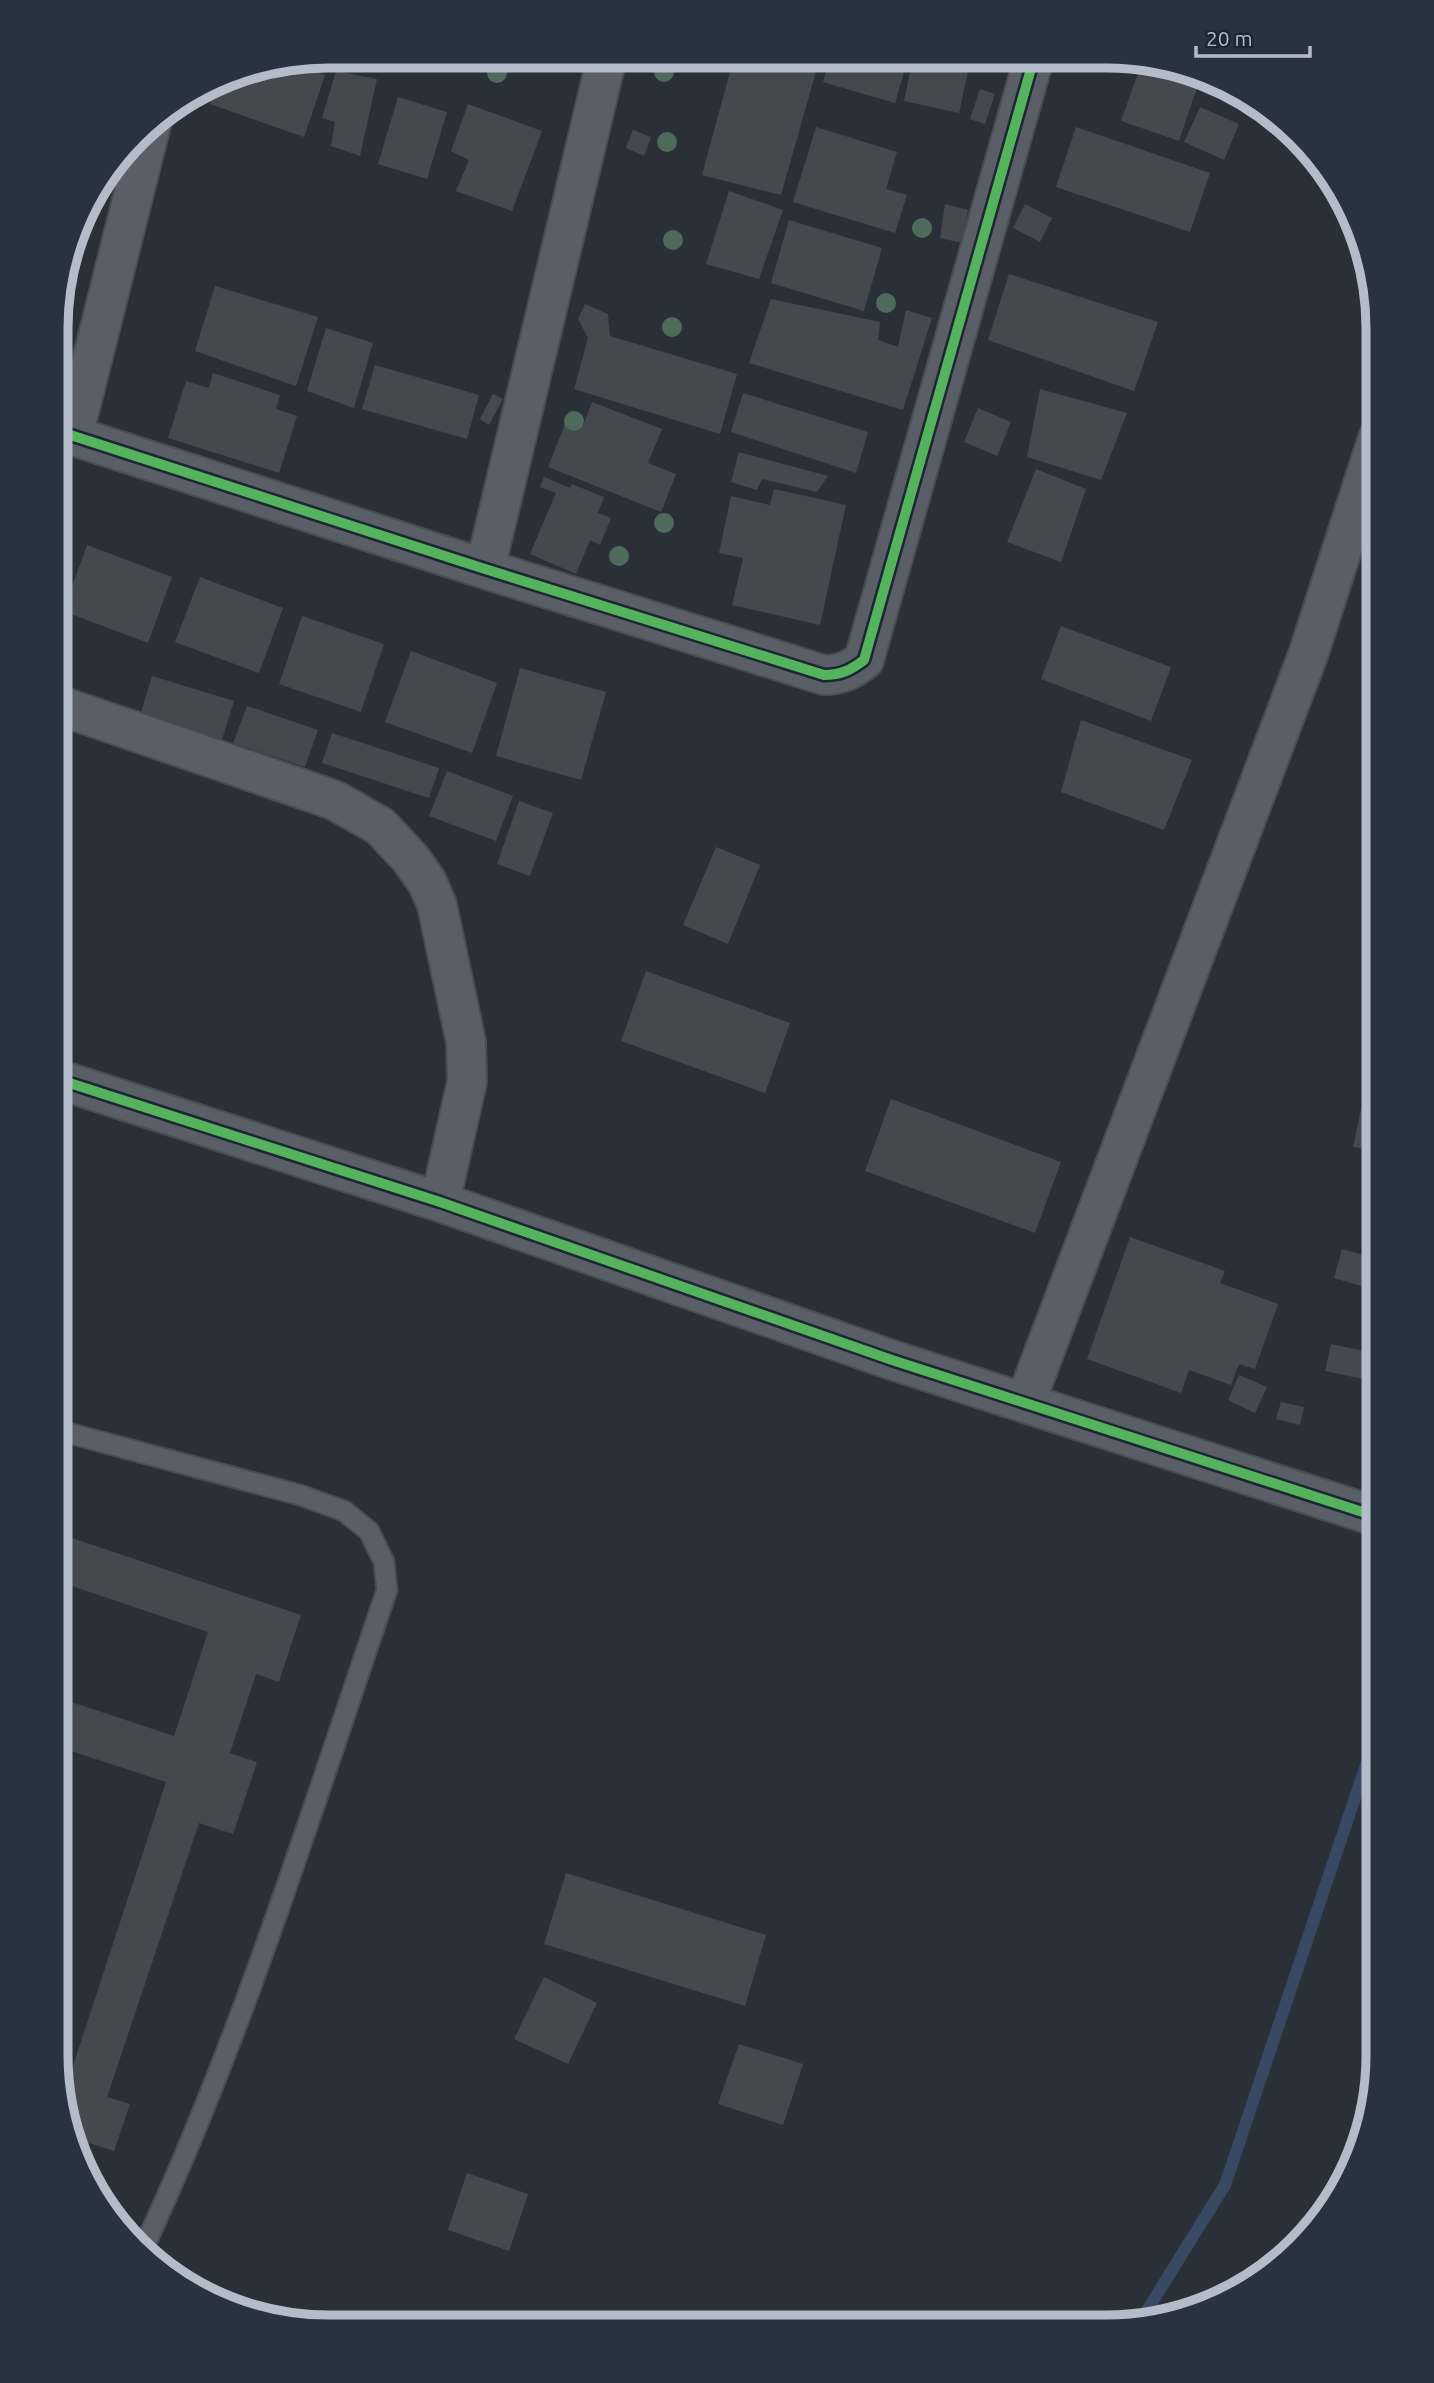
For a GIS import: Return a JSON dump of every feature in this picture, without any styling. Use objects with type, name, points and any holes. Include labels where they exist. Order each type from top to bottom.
[{"type":"street","points":[[485,569],[604,68]]},
{"type":"street","points":[[68,434],[485,569],[824,674],[845,672],[864,660],[1031,68]]},
{"type":"street","points":[[68,426],[146,142]]},
{"type":"street","points":[[1025,1404],[1308,655],[1366,475]]},
{"type":"street","points":[[68,708],[334,800],[380,826],[410,858],[427,882],[437,905],[466,1042],[467,1082],[440,1202]]},
{"type":"street","points":[[68,1083],[440,1202],[892,1360],[1366,1513]]},
{"type":"lane","points":[[68,1433],[300,1495],[344,1511],[369,1531],[384,1562],[387,1590],[239,2020],[169,2195],[147,2241]]},
{"type":"building","points":[[731,68],[817,68],[781,195],[702,175]]},
{"type":"building","points":[[827,68],[905,68],[895,103],[823,82]]},
{"type":"building","points":[[911,68],[969,68],[959,113],[904,101]]},
{"type":"building","points":[[308,69],[325,75],[304,137],[210,104],[213,95],[261,77]]},
{"type":"building","points":[[1139,70],[1198,85],[1179,141],[1121,121]]},
{"type":"building","points":[[336,71],[377,79],[360,156],[331,146],[335,122],[322,118]]},
{"type":"building","points":[[980,89],[995,94],[985,124],[970,119]]},
{"type":"building","points":[[398,97],[447,112],[427,179],[378,164]]},
{"type":"building","points":[[468,104],[542,131],[512,211],[456,191],[469,160],[451,151]]},
{"type":"building","points":[[1200,107],[1239,124],[1224,160],[1184,142]]},
{"type":"building","points":[[816,127],[897,152],[886,189],[907,195],[895,233],[793,202]]},
{"type":"building","points":[[1076,127],[1210,173],[1190,232],[1056,187]]},
{"type":"building","points":[[633,130],[651,137],[644,156],[626,148]]},
{"type":"building","points":[[729,191],[783,210],[759,279],[706,264]]},
{"type":"building","points":[[945,204],[968,210],[962,243],[940,238]]},
{"type":"building","points":[[1025,204],[1052,218],[1040,242],[1013,228]]},
{"type":"building","points":[[789,220],[882,248],[864,311],[771,283]]},
{"type":"building","points":[[1009,274],[1158,322],[1134,391],[988,340]]},
{"type":"building","points":[[215,286],[318,317],[296,386],[195,351]]},
{"type":"building","points":[[771,299],[880,322],[878,340],[898,347],[906,310],[932,318],[903,410],[749,363]]},
{"type":"building","points":[[585,304],[608,314],[610,336],[737,374],[720,434],[574,389],[588,338],[578,319]]},
{"type":"building","points":[[326,328],[373,343],[354,408],[307,391]]},
{"type":"building","points":[[375,365],[479,395],[467,439],[362,409]]},
{"type":"building","points":[[213,373],[280,395],[276,409],[297,416],[279,473],[168,438],[186,381],[209,388]]},
{"type":"building","points":[[1040,389],[1127,413],[1101,480],[1027,457]]},
{"type":"building","points":[[743,393],[868,432],[856,473],[731,432]]},
{"type":"building","points":[[493,394],[503,399],[489,425],[480,419]]},
{"type":"building","points":[[592,402],[662,429],[648,463],[676,474],[661,512],[548,467],[567,419],[583,426]]},
{"type":"building","points":[[978,408],[1011,422],[997,456],[964,442]]},
{"type":"building","points":[[739,452],[828,476],[817,492],[762,479],[757,490],[731,482]]},
{"type":"building","points":[[1036,469],[1086,489],[1061,562],[1007,542]]},
{"type":"building","points":[[544,477],[570,488],[572,484],[604,497],[598,513],[611,518],[600,545],[590,540],[576,574],[530,554],[556,493],[540,487]]},
{"type":"building","points":[[774,489],[846,505],[820,625],[732,605],[743,558],[719,553],[731,496],[770,505]]},
{"type":"building","points":[[87,545],[172,577],[148,643],[68,613],[68,597]]},
{"type":"building","points":[[200,577],[283,608],[259,673],[175,642]]},
{"type":"building","points":[[302,616],[384,644],[361,712],[279,684]]},
{"type":"building","points":[[1061,626],[1171,667],[1151,721],[1041,679]]},
{"type":"building","points":[[411,651],[497,683],[472,753],[385,722]]},
{"type":"building","points":[[520,668],[606,692],[581,780],[496,756]]},
{"type":"building","points":[[152,676],[234,701],[221,743],[139,719]]},
{"type":"building","points":[[247,706],[318,730],[305,767],[233,743]]},
{"type":"building","points":[[1081,720],[1192,760],[1164,830],[1061,792]]},
{"type":"building","points":[[332,733],[439,768],[429,798],[322,763]]},
{"type":"building","points":[[447,771],[513,796],[496,841],[429,816]]},
{"type":"building","points":[[519,801],[553,813],[530,876],[497,864]]},
{"type":"building","points":[[716,847],[760,865],[728,944],[683,925]]},
{"type":"building","points":[[646,971],[790,1023],[765,1093],[621,1041]]},
{"type":"building","points":[[1366,1086],[1366,1150],[1353,1147]]},
{"type":"building","points":[[891,1099],[1061,1162],[1035,1233],[865,1171]]},
{"type":"building","points":[[1130,1237],[1225,1271],[1220,1283],[1278,1304],[1255,1369],[1239,1364],[1231,1385],[1189,1370],[1181,1393],[1087,1359]]},
{"type":"building","points":[[1342,1249],[1366,1256],[1366,1287],[1334,1278]]},
{"type":"building","points":[[1331,1344],[1366,1351],[1366,1380],[1325,1371]]},
{"type":"building","points":[[1239,1375],[1267,1387],[1255,1413],[1228,1400]]},
{"type":"building","points":[[1281,1402],[1304,1407],[1300,1425],[1276,1419]]},
{"type":"building","points":[[68,1537],[301,1615],[279,1682],[256,1674],[230,1753],[257,1762],[233,1834],[199,1823],[107,2097],[130,2104],[114,2151],[86,2142],[85,2146],[73,2106],[69,2077],[166,1782],[68,1750],[68,1701],[174,1736],[208,1632],[68,1585]]},
{"type":"building","points":[[566,1873],[766,1935],[745,2006],[544,1944]]},
{"type":"building","points":[[544,1977],[597,2003],[568,2064],[514,2039]]},
{"type":"building","points":[[739,2044],[803,2064],[783,2125],[718,2104]]},
{"type":"building","points":[[467,2173],[528,2194],[509,2251],[448,2230]]},
{"type":"waterway","points":[[1146,2312],[1225,2185],[1366,1765]]},
{"type":"cycle path","points":[[68,434],[824,675],[846,671],[864,660],[1031,68]]},
{"type":"cycle path","points":[[68,1083],[440,1202],[892,1360],[1366,1513]]}]
